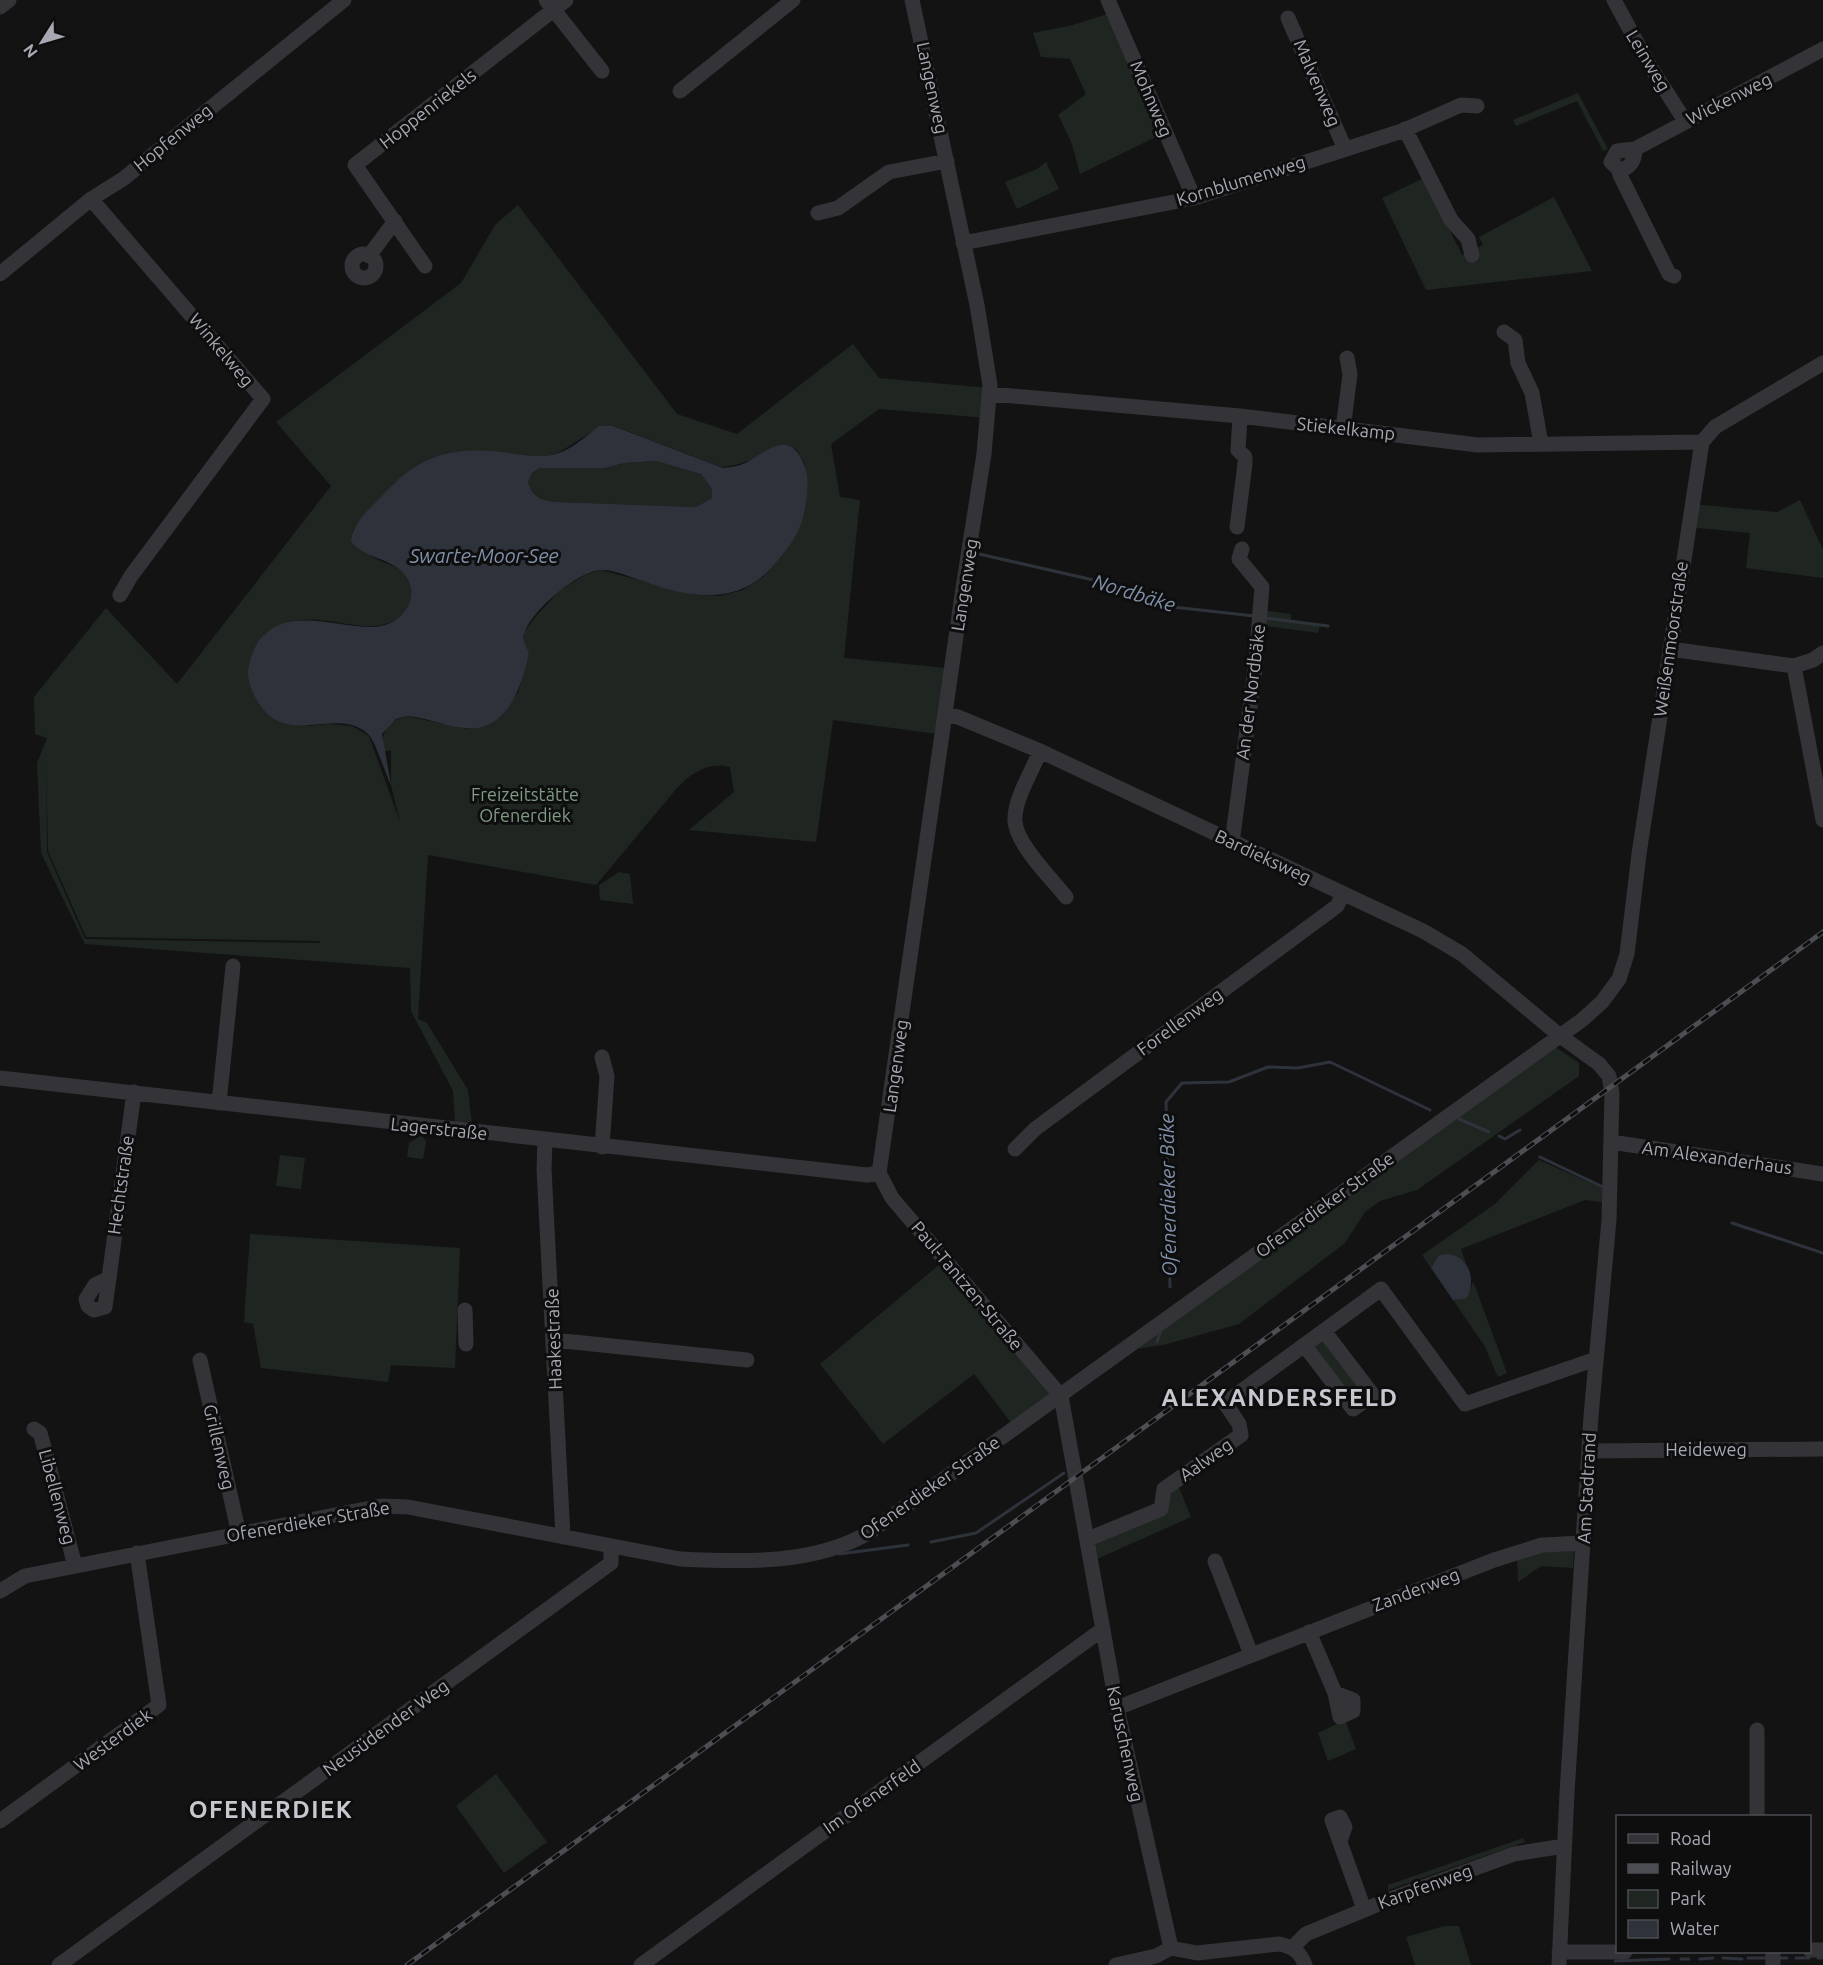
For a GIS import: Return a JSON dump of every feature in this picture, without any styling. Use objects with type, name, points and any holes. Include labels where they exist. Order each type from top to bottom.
[{"type":"street","points":[[0,7],[9,0]]},
{"type":"street","name":"Hopfenweg","points":[[0,274],[91,199],[123,179],[344,0]]},
{"type":"street","points":[[680,91],[793,0]]},
{"type":"street","name":"Langenweg","points":[[879,1173],[963,588],[973,538],[990,394],[984,338],[912,0]]},
{"type":"street","name":"Mohnweg","points":[[1108,0],[1194,198]]},
{"type":"street","name":"Leinweg","points":[[1614,0],[1648,63],[1685,121]]},
{"type":"street","name":"Hoppenriekels","points":[[425,266],[355,165],[555,3],[602,71]]},
{"type":"street","name":"Malvenweg","points":[[1288,18],[1345,149]]},
{"type":"street","name":"Wickenweg","points":[[1674,276],[1669,274],[1630,200],[1619,170],[1611,162],[1614,154],[1635,149],[1823,50]]},
{"type":"street","name":"Kornblumenweg","points":[[963,243],[1194,198],[1405,129],[1461,105],[1477,106]]},
{"type":"street","points":[[1405,129],[1451,220],[1468,239],[1472,255]]},
{"type":"street","points":[[819,213],[838,208],[889,172],[947,161]]},
{"type":"street","name":"Winkelweg","points":[[91,199],[263,399],[131,576],[120,595]]},
{"type":"street","points":[[369,256],[395,221]]},
{"type":"street","points":[[1504,332],[1515,340],[1518,363],[1532,393],[1541,444]]},
{"type":"street","points":[[1343,429],[1350,374],[1347,358]]},
{"type":"street","points":[[1702,442],[1715,427],[1823,363]]},
{"type":"street","name":"Stiekelkamp","points":[[990,394],[1240,417],[1478,445],[1702,442]]},
{"type":"street","points":[[1237,527],[1245,464],[1245,457],[1238,450],[1240,417]]},
{"type":"street","name":"Weißenmoorstraße","points":[[1619,979],[1627,954],[1702,442]]},
{"type":"street","name":"An der Nordbäke","points":[[1232,843],[1257,661],[1262,587],[1239,559],[1242,549]]},
{"type":"street","points":[[1670,649],[1794,666],[1813,660],[1823,653]]},
{"type":"street","points":[[1794,666],[1823,820]]},
{"type":"street","name":"Bardieksweg","points":[[945,715],[958,717],[1040,752],[1423,931],[1462,954],[1559,1035]]},
{"type":"street","points":[[1040,752],[1019,802],[1015,821],[1021,841],[1066,897]]},
{"type":"street","name":"Forellenweg","points":[[1015,1149],[1035,1129],[1337,906],[1342,894]]},
{"type":"street","points":[[219,1103],[233,966]]},
{"type":"street","name":"Ofenerdieker Straße","points":[[0,1591],[25,1576],[355,1510],[395,1505],[680,1559],[725,1561],[802,1556],[853,1542],[1060,1396],[1559,1035],[1602,1002],[1619,979]]},
{"type":"street","name":"Am Stadtrand","points":[[1559,1035],[1599,1064],[1609,1076],[1611,1142],[1607,1258],[1596,1359],[1564,1846],[1559,1959]]},
{"type":"street","points":[[602,1057],[607,1076],[602,1147]]},
{"type":"street","name":"Lagerstraße","points":[[0,1078],[831,1172],[867,1175],[879,1173]]},
{"type":"street","name":"Hechtstraße","points":[[109,1278],[134,1092]]},
{"type":"street","name":"Haakestraße","points":[[545,1140],[544,1169],[563,1537]]},
{"type":"street","name":"Am Alexanderhaus","points":[[1611,1142],[1823,1174]]},
{"type":"street","name":"Paul-Tantzen-Straße","points":[[879,1173],[892,1198],[1060,1396]]},
{"type":"street","points":[[1324,1331],[1373,1395],[1353,1410],[1304,1345],[1381,1289],[1466,1404],[1596,1359]]},
{"type":"street","points":[[465,1310],[466,1344]]},
{"type":"street","points":[[554,1340],[747,1360]]},
{"type":"street","name":"Aalweg","points":[[1088,1539],[1161,1509],[1164,1489],[1241,1435],[1239,1424],[1225,1403],[1304,1345]]},
{"type":"street","name":"Grillenweg","points":[[200,1360],[238,1534]]},
{"type":"street","name":"Karuschenweg","points":[[1060,1396],[1088,1539],[1117,1708],[1171,1948]]},
{"type":"street","name":"Libellenweg","points":[[34,1430],[40,1433],[75,1566]]},
{"type":"street","name":"Heideweg","points":[[1590,1451],[1823,1449]]},
{"type":"street","name":"Zanderweg","points":[[1117,1708],[1515,1552],[1542,1545],[1584,1543]]},
{"type":"street","name":"Neusüdender Weg","points":[[59,1965],[611,1563],[611,1546]]},
{"type":"street","name":"Westerdiek","points":[[0,1821],[159,1705],[137,1553]]},
{"type":"street","points":[[1215,1561],[1251,1654]]},
{"type":"street","name":"Im Ofenerfeld","points":[[641,1965],[1103,1629]]},
{"type":"street","points":[[1309,1632],[1335,1693]]},
{"type":"street","points":[[1756,1815],[1757,1730]]},
{"type":"street","points":[[1340,1841],[1364,1909]]},
{"type":"street","name":"Karpfenweg","points":[[1293,1947],[1306,1934],[1364,1909],[1514,1854],[1564,1846]]},
{"type":"street","points":[[1116,1965],[1156,1956],[1171,1948],[1197,1953],[1279,1944],[1293,1947],[1302,1957],[1305,1965]]},
{"type":"street","points":[[1559,1959],[1616,1953]]},
{"type":"green space","points":[[1114,12],[1166,132],[1080,174],[1072,144],[1058,115],[1086,94],[1070,59],[1041,57],[1033,33],[1073,25]]},
{"type":"green space","points":[[1578,93],[1608,149],[1603,151],[1577,101],[1516,126],[1513,120]]},
{"type":"green space","points":[[1046,162],[1059,189],[1017,209],[1005,182],[1037,169]]},
{"type":"green space","points":[[1424,178],[1462,255],[1483,245],[1479,237],[1554,197],[1592,271],[1426,290],[1382,198]]},
{"type":"green space","name":"Freizeitstätte Ofenerdiek","points":[[518,205],[677,414],[737,434],[853,344],[879,378],[989,388],[987,418],[879,409],[831,444],[840,497],[860,500],[844,658],[947,668],[937,734],[833,720],[816,842],[689,830],[734,792],[730,767],[715,766],[694,773],[677,788],[596,885],[428,855],[418,1019],[427,1023],[468,1090],[472,1124],[455,1122],[453,1091],[411,1011],[410,968],[85,944],[41,853],[37,763],[47,738],[35,734],[34,697],[106,608],[177,684],[331,486],[276,422],[461,283],[495,225]],"holes":[[[614,426],[721,467],[746,461],[787,445],[796,449],[805,464],[784,553],[764,576],[743,590],[719,596],[695,595],[601,570],[585,575],[560,590],[524,632],[523,643],[529,652],[518,693],[484,726],[468,729],[406,716],[394,721],[386,729],[382,752],[391,750],[391,785],[400,822],[369,736],[352,726],[331,724],[307,726],[264,634],[283,624],[298,621],[317,620],[375,626],[388,623],[400,616],[410,604],[412,597],[412,589],[407,578],[398,569],[370,555],[353,531],[394,483],[555,454],[590,433]],[[46,761],[48,851],[86,937],[319,941],[320,943],[85,939],[47,852]]]},
{"type":"green space","points":[[656,461],[701,474],[712,489],[712,498],[696,507],[556,502],[538,497],[528,482],[532,473],[540,468],[605,468],[624,463]]},
{"type":"green space","points":[[1800,500],[1823,550],[1823,578],[1746,568],[1750,533],[1688,527],[1692,504],[1777,512]]},
{"type":"green space","points":[[1260,610],[1291,614],[1291,622],[1320,625],[1318,633],[1259,625]]},
{"type":"green space","points":[[619,872],[630,874],[633,904],[600,900],[599,885]]},
{"type":"green space","points":[[1548,1042],[1579,1063],[1579,1076],[1417,1190],[1380,1201],[1365,1212],[1345,1243],[1239,1324],[1163,1345],[1135,1349]]},
{"type":"green space","points":[[422,1135],[426,1142],[423,1159],[407,1157],[409,1143]]},
{"type":"green space","points":[[280,1155],[305,1158],[301,1189],[276,1186]]},
{"type":"green space","points":[[1539,1160],[1602,1188],[1602,1202],[1585,1200],[1461,1249],[1466,1264],[1454,1256],[1439,1255],[1431,1268],[1422,1255],[1495,1204]]},
{"type":"green space","points":[[250,1234],[460,1248],[455,1368],[391,1365],[388,1382],[261,1368],[253,1324],[244,1322]]},
{"type":"green space","points":[[945,1260],[1061,1396],[1015,1428],[974,1374],[883,1444],[820,1364]]},
{"type":"green space","points":[[1473,1281],[1507,1373],[1498,1377],[1484,1345],[1453,1300],[1467,1294]]},
{"type":"green space","points":[[1324,1331],[1373,1395],[1353,1409],[1304,1345]]},
{"type":"green space","points":[[1176,1480],[1191,1517],[1097,1559],[1093,1542],[1161,1509]]},
{"type":"green space","points":[[1535,1551],[1574,1551],[1573,1568],[1541,1566],[1518,1582],[1517,1556]]},
{"type":"green space","points":[[1345,1720],[1356,1749],[1328,1761],[1318,1733]]},
{"type":"green space","points":[[496,1774],[547,1842],[504,1873],[456,1806]]},
{"type":"green space","points":[[1523,1838],[1525,1842],[1388,1890],[1388,1885]]},
{"type":"green space","points":[[1444,1926],[1459,1926],[1471,1965],[1415,1965],[1406,1937]]},
{"type":"water","name":"Swarte-Moor-See","points":[[599,426],[613,426],[723,468],[743,464],[773,447],[786,445],[792,447],[802,459],[808,483],[805,509],[798,531],[781,556],[759,579],[744,588],[729,593],[696,595],[679,592],[607,570],[592,572],[569,584],[537,612],[525,631],[523,639],[529,652],[526,665],[517,692],[502,715],[479,728],[464,728],[406,716],[396,719],[382,734],[391,785],[372,740],[369,735],[357,727],[343,724],[283,723],[270,716],[258,702],[250,684],[249,668],[256,645],[269,630],[297,621],[374,627],[392,622],[406,609],[411,592],[410,583],[404,574],[392,564],[356,547],[351,541],[355,528],[363,516],[408,472],[435,457],[465,451],[533,456],[552,455],[571,447]],"holes":[[[656,461],[701,474],[712,489],[712,498],[696,507],[556,502],[538,497],[528,482],[532,473],[540,468],[605,468],[624,463]]]},
{"type":"water","points":[[1449,1254],[1462,1260],[1469,1271],[1471,1284],[1467,1298],[1453,1300],[1431,1268],[1439,1255]]},
{"type":"waterway","name":"Nordbäke","points":[[979,554],[1133,589],[1164,606],[1254,616]]},
{"type":"waterway","name":"Nordbäke","points":[[1265,618],[1328,626]]},
{"type":"waterway","name":"Ofenerdieker Bäke","points":[[1170,1287],[1166,1102],[1182,1083],[1229,1082],[1268,1067],[1298,1068],[1330,1062],[1430,1110]]},
{"type":"waterway","name":"Ofenerdieker Bäke","points":[[1459,1119],[1489,1132]]},
{"type":"waterway","name":"Ofenerdieker Bäke","points":[[1499,1136],[1505,1139],[1520,1130]]},
{"type":"waterway","name":"Ofenerdieker Bäke","points":[[1540,1157],[1603,1187]]},
{"type":"waterway","name":"Ofenerdieker Bäke","points":[[1732,1223],[1823,1253]]},
{"type":"waterway","name":"Ofenerdieker Bäke","points":[[1157,1342],[1161,1330]]},
{"type":"waterway","name":"Ofenerdieker Bäke","points":[[931,1542],[976,1533],[1064,1473]]},
{"type":"waterway","name":"Ofenerdieker Bäke","points":[[839,1554],[908,1545]]},
{"type":"waterway","points":[[1700,1959],[1713,1958]]},
{"type":"waterway","points":[[1723,1958],[1742,1959]]},
{"type":"waterway","points":[[1748,1958],[1767,1958]]},
{"type":"waterway","points":[[1778,1958],[1787,1958]]},
{"type":"waterway","points":[[1796,1958],[1809,1958]]},
{"type":"waterway","points":[[1818,1958],[1823,1958]]},
{"type":"waterway","points":[[1615,1961],[1669,1959]]},
{"type":"waterway","points":[[1681,1959],[1689,1959]]},
{"type":"railway","points":[[407,1965],[1823,932]]},
{"type":"district","name":"ALEXANDERSFELD","points":[[1280,1398]]},
{"type":"district","name":"OFENERDIEK","points":[[271,1810]]}]
